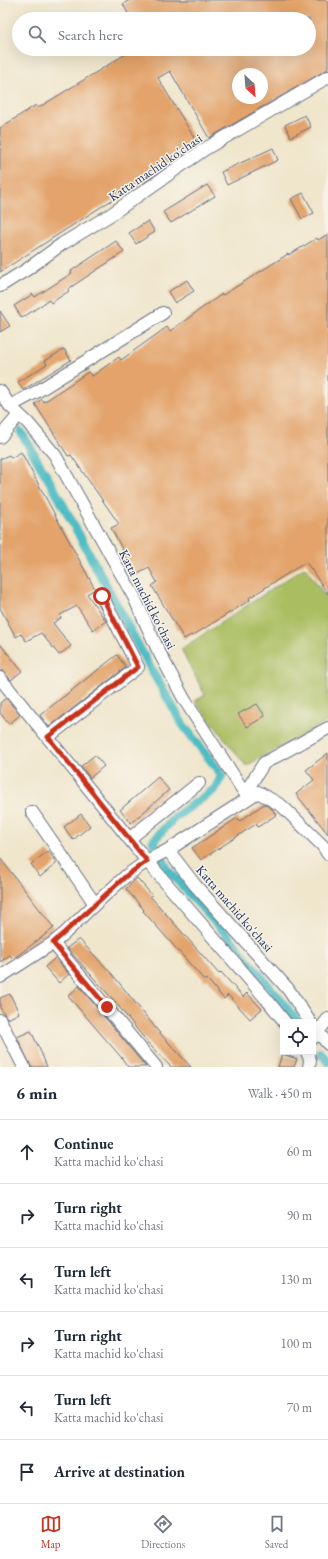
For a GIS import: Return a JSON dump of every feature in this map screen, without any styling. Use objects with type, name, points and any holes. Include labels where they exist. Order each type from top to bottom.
[{"type":"street","name":"Katta machid ko'chasi","points":[[0,286],[26,270],[62,244],[110,215],[205,149],[328,77]]},
{"type":"street","points":[[10,406],[38,391],[163,313]]},
{"type":"street","name":"Katta machid ko'chasi","points":[[0,391],[10,406],[28,423],[55,455],[134,597],[158,650],[184,699],[248,798]]},
{"type":"street","points":[[0,437],[19,415]]},
{"type":"street","points":[[48,737],[138,667],[102,596]]},
{"type":"street","points":[[0,678],[147,861],[283,1019]]},
{"type":"street","points":[[248,798],[250,785],[264,764],[328,728]]},
{"type":"street","points":[[130,839],[199,783]]},
{"type":"street","points":[[0,977],[53,943],[126,876],[147,861],[168,850],[258,792],[282,806],[323,846],[328,854]]},
{"type":"street","points":[[32,812],[95,904]]},
{"type":"street","name":"Katta machid ko'chasi","points":[[168,850],[195,885],[288,989],[308,1019]]},
{"type":"street","points":[[53,943],[156,1067]]},
{"type":"street","points":[[316,1032],[328,1019]]},
{"type":"street","points":[[0,1020],[24,1067]]},
{"type":"street","points":[[316,1034],[328,1044]]},
{"type":"green space","points":[[305,567],[328,600],[328,721],[246,766],[195,701],[205,695],[181,649]]},
{"type":"building","points":[[130,0],[326,0],[328,3],[328,69],[268,104],[268,68],[232,68],[232,104],[268,104],[209,138],[170,71],[158,78],[198,144],[151,178],[107,203],[0,272],[0,128],[36,105],[38,108],[123,56],[316,56],[316,12],[127,12],[123,4]]},
{"type":"building","points":[[305,115],[311,127],[291,137],[285,125]]},
{"type":"building","points":[[273,148],[278,160],[227,185],[221,172]]},
{"type":"building","points":[[207,185],[215,196],[171,223],[163,212]]},
{"type":"building","points":[[303,193],[314,213],[302,219],[291,199]]},
{"type":"building","points":[[148,221],[155,232],[136,244],[129,233]]},
{"type":"building","points":[[328,234],[328,594],[306,562],[249,598],[250,600],[192,636],[191,635],[184,639],[152,586],[157,582],[149,568],[136,575],[111,528],[119,524],[71,455],[68,456],[35,404],[42,399],[44,402],[88,372],[92,376],[119,357],[121,360],[167,327],[170,331],[222,294],[223,295],[288,254],[289,255],[317,238],[318,240]]},
{"type":"building","points":[[116,241],[124,252],[68,289],[69,291],[51,303],[49,300],[22,318],[14,306],[33,294],[35,297],[72,273],[71,271]]},
{"type":"building","points":[[187,280],[194,291],[175,303],[168,292]]},
{"type":"building","points":[[0,311],[10,326],[0,332]]},
{"type":"building","points":[[64,349],[71,360],[23,390],[18,382],[47,364],[45,361]]},
{"type":"building","points":[[21,452],[95,589],[87,594],[106,621],[93,630],[77,606],[60,615],[61,618],[53,623],[71,646],[59,655],[41,633],[26,641],[21,634],[16,637],[0,608],[0,459],[9,455],[11,458]]},
{"type":"building","points":[[0,644],[22,671],[11,680],[0,669]]},
{"type":"building","points":[[117,655],[126,667],[49,727],[40,715]]},
{"type":"building","points":[[6,698],[20,715],[9,724],[0,713],[0,703]]},
{"type":"building","points":[[257,704],[265,716],[247,727],[238,714]]},
{"type":"building","points":[[328,753],[328,834],[296,794],[314,780],[306,770]]},
{"type":"building","points":[[95,755],[104,766],[90,778],[81,766]]},
{"type":"building","points":[[158,777],[169,790],[131,823],[120,810]]},
{"type":"building","points":[[264,804],[272,809],[276,815],[258,827],[256,824],[201,860],[192,848],[237,818],[240,821]]},
{"type":"building","points":[[81,814],[90,826],[73,840],[64,827]]},
{"type":"building","points":[[48,851],[57,863],[40,877],[31,864]]},
{"type":"building","points":[[0,858],[54,928],[13,959],[10,955],[0,962]]},
{"type":"building","points":[[137,878],[152,895],[150,896],[219,974],[221,972],[243,997],[247,993],[262,1009],[250,1019],[228,995],[224,999],[207,979],[205,981],[143,911],[144,910],[126,889]]},
{"type":"building","points":[[79,939],[112,974],[158,1031],[191,1067],[171,1067],[148,1043],[116,1003],[67,948]]},
{"type":"building","points":[[55,958],[69,974],[59,983],[45,967]]},
{"type":"building","points":[[79,986],[146,1067],[128,1067],[68,996]]},
{"type":"building","points":[[10,994],[19,1013],[8,1019],[0,1008],[0,998]]},
{"type":"building","points":[[31,1031],[47,1067],[31,1067],[17,1037]]},
{"type":"building","points":[[282,1055],[297,1059],[294,1067],[278,1067]]},
{"type":"waterway","points":[[21,432],[61,501],[151,669],[183,725],[222,775],[215,789],[175,817],[153,841],[168,870],[228,936],[296,1019]]},
{"type":"waterway","points":[[321,1053],[328,1062]]},
{"type":"route","points":[[102,596],[138,667],[48,737],[147,861],[126,876],[53,943],[107,1007]]}]
